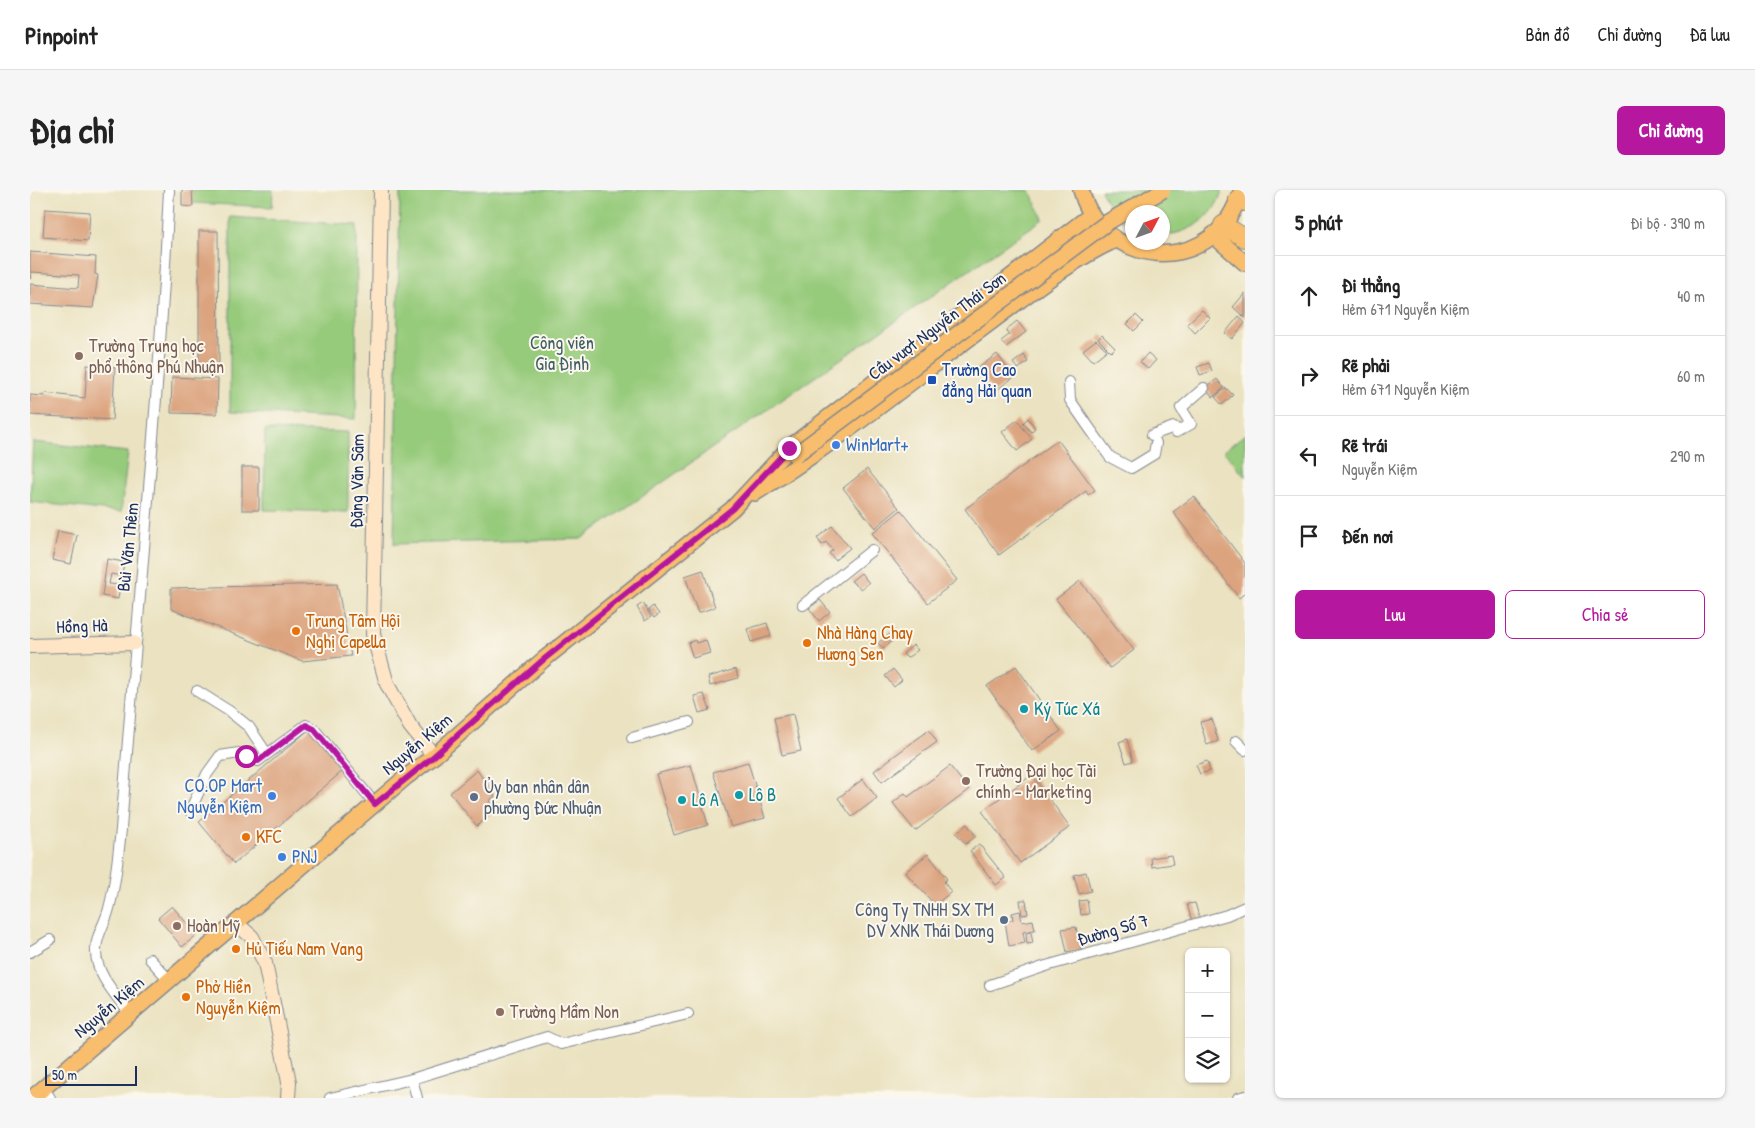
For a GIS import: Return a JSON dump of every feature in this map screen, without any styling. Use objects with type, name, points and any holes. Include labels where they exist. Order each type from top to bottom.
[{"type":"highway","points":[[1218,230],[1245,238]]},
{"type":"main road","points":[[1081,190],[1091,215],[1102,229],[1116,240],[1131,248],[1148,253],[1166,254],[1191,248],[1218,230],[1242,197]]},
{"type":"main road","name":"Cầu vượt Nguyễn Thái Sơn","points":[[740,502],[795,455],[1108,222],[1163,190]]},
{"type":"main road","name":"Nguyễn Kiệm","points":[[740,502],[789,448],[1091,215]]},
{"type":"main road","points":[[1218,230],[1245,263]]},
{"type":"main road","name":"Nguyễn Kiệm","points":[[32,1098],[46,1093],[130,1014],[375,804],[434,756],[543,660],[740,502],[805,462],[1048,278],[1093,251],[1116,240]]},
{"type":"street","name":"Bùi Văn Thêm","points":[[130,1014],[103,977],[96,952],[100,934],[109,911],[121,832],[134,643],[148,517],[169,190]]},
{"type":"street","name":"Đặng Văn Sâm","points":[[381,190],[373,634],[387,684],[410,726],[434,756]]},
{"type":"street","points":[[1069,382],[1070,400],[1110,457],[1131,468],[1154,454],[1154,439],[1174,427],[1176,432],[1191,424],[1182,408],[1204,388]]},
{"type":"street","points":[[803,604],[872,550]]},
{"type":"street","name":"Hồng Hà","points":[[30,646],[134,643]]},
{"type":"street","points":[[197,691],[229,711],[249,727],[267,754]]},
{"type":"street","points":[[632,738],[689,722]]},
{"type":"street","points":[[190,810],[207,774],[220,756],[239,753],[258,761],[306,725],[314,729],[375,804]]},
{"type":"street","points":[[1236,740],[1245,750]]},
{"type":"street","name":"Đường Số 7","points":[[990,985],[1046,966],[1226,915],[1245,907]]},
{"type":"street","points":[[236,923],[252,937],[264,963],[287,1074],[288,1098]]},
{"type":"street","points":[[30,952],[50,940]]},
{"type":"street","points":[[150,960],[170,981]]},
{"type":"street","points":[[330,1098],[412,1079],[547,1037],[561,1044],[688,1014]]},
{"type":"street","points":[[412,1079],[417,1098]]},
{"type":"street","points":[[1238,1098],[1245,1096]]},
{"type":"green space","points":[[192,190],[273,190],[272,207],[192,203]]},
{"type":"green space","name":"Công viên Gia Định","points":[[400,190],[1030,190],[1043,219],[581,539],[394,544]]},
{"type":"green space","points":[[1101,190],[1222,190],[1214,209],[1207,216],[1192,227],[1170,235],[1170,205],[1125,205],[1125,223],[1114,212]]},
{"type":"green space","points":[[230,217],[357,225],[356,419],[230,412]]},
{"type":"green space","points":[[265,430],[348,432],[348,512],[264,510]]},
{"type":"green space","points":[[1245,434],[1245,477],[1224,451]]},
{"type":"green space","points":[[33,442],[128,452],[121,512],[30,502]]},
{"type":"building","points":[[182,190],[192,190],[193,207],[182,206]]},
{"type":"building","points":[[45,209],[90,212],[88,241],[43,237]]},
{"type":"building","points":[[199,231],[218,231],[219,368],[199,368]]},
{"type":"building","points":[[30,252],[96,257],[95,274],[98,275],[93,308],[30,304],[30,284],[78,288],[79,275],[32,272],[30,279]]},
{"type":"building","points":[[1245,293],[1245,318],[1233,307]]},
{"type":"building","points":[[1202,310],[1210,318],[1195,333],[1187,324]]},
{"type":"building","points":[[1136,315],[1143,322],[1134,331],[1127,324]]},
{"type":"building","points":[[1239,316],[1245,323],[1232,339],[1225,333]]},
{"type":"building","points":[[1017,321],[1026,332],[1006,347],[1001,341],[1009,335],[1006,330]]},
{"type":"building","points":[[1102,335],[1115,348],[1111,352],[1098,339]]},
{"type":"building","points":[[1096,340],[1107,350],[1093,361],[1083,350]]},
{"type":"building","points":[[1148,353],[1156,360],[1148,369],[1140,362]]},
{"type":"building","points":[[997,354],[1014,377],[994,392],[977,369]]},
{"type":"building","points":[[1024,355],[1028,362],[1018,369],[1013,363]]},
{"type":"building","points":[[1209,363],[1212,371],[1200,375],[1197,367]]},
{"type":"building","points":[[87,365],[115,367],[112,420],[30,415],[30,395],[44,396],[44,393],[85,398]]},
{"type":"building","points":[[172,377],[218,379],[217,414],[171,413]]},
{"type":"building","points":[[1217,379],[1224,388],[1213,397],[1205,388]]},
{"type":"building","points":[[1226,388],[1233,395],[1222,405],[1215,397]]},
{"type":"building","points":[[1028,418],[1035,428],[1031,432],[1023,423]]},
{"type":"building","points":[[1017,420],[1032,439],[1017,451],[1002,432]]},
{"type":"building","points":[[1058,440],[1095,490],[1088,495],[1086,491],[999,555],[965,509]]},
{"type":"building","points":[[242,467],[259,467],[259,510],[242,510]]},
{"type":"building","points":[[867,469],[899,508],[875,528],[843,488]]},
{"type":"building","points":[[1194,496],[1245,563],[1245,593],[1239,598],[1173,512]]},
{"type":"building","points":[[901,510],[957,580],[928,603],[872,533]]},
{"type":"building","points":[[832,526],[850,548],[835,560],[829,553],[833,550],[826,542],[822,545],[817,538]]},
{"type":"building","points":[[58,531],[77,535],[71,564],[52,560]]},
{"type":"building","points":[[107,559],[124,562],[122,576],[111,574],[109,584],[120,585],[118,599],[102,596]]},
{"type":"building","points":[[703,570],[715,607],[698,613],[685,576]]},
{"type":"building","points":[[861,573],[869,583],[861,589],[851,581]]},
{"type":"building","points":[[1080,581],[1134,650],[1110,668],[1056,599]]},
{"type":"building","points":[[337,584],[351,656],[302,661],[171,609],[171,588]]},
{"type":"building","points":[[820,600],[830,612],[819,621],[809,608]]},
{"type":"building","points":[[643,603],[651,617],[645,621],[637,607]]},
{"type":"building","points":[[653,606],[659,614],[654,618],[648,610]]},
{"type":"building","points":[[767,623],[771,636],[751,642],[747,629]]},
{"type":"building","points":[[895,630],[899,635],[883,649],[878,643]]},
{"type":"building","points":[[695,640],[696,643],[706,640],[710,653],[693,658],[688,643]]},
{"type":"building","points":[[913,645],[918,650],[907,658],[903,654]]},
{"type":"building","name":"Ký Túc Xá","points":[[1016,666],[1061,731],[1032,751],[987,686]]},
{"type":"building","points":[[736,669],[738,678],[710,686],[708,677]]},
{"type":"building","points":[[893,669],[902,680],[894,687],[885,676]]},
{"type":"building","points":[[704,694],[710,710],[699,713],[694,696]]},
{"type":"building","points":[[793,714],[801,751],[782,755],[774,718]]},
{"type":"building","points":[[1212,719],[1218,741],[1207,745],[1200,722]]},
{"type":"building","name":"CO.OP Mart Nguyễn Kiệm","points":[[311,728],[345,769],[234,864],[199,822]]},
{"type":"building","points":[[929,730],[937,742],[882,782],[874,771]]},
{"type":"building","points":[[1127,739],[1133,761],[1126,763],[1119,742]]},
{"type":"building","points":[[1207,761],[1210,771],[1200,774],[1196,765]]},
{"type":"building","name":"Lô B","points":[[748,762],[765,818],[731,827],[713,772]]},
{"type":"building","name":"Lô A","points":[[691,765],[708,825],[674,835],[656,774]]},
{"type":"building","points":[[950,766],[969,790],[915,831],[893,803],[905,793],[908,797]]},
{"type":"building","name":"Ủy ban nhân dân phường Đức Nhuận","points":[[477,770],[495,796],[489,801],[496,809],[477,826],[450,793]]},
{"type":"building","points":[[1032,775],[1070,827],[1020,863],[982,811]]},
{"type":"building","points":[[863,779],[877,798],[852,817],[838,798]]},
{"type":"building","points":[[967,824],[976,836],[966,844],[956,833]]},
{"type":"building","points":[[979,844],[1006,878],[996,885],[970,851]]},
{"type":"building","points":[[928,854],[947,879],[944,882],[951,892],[935,905],[905,872]]},
{"type":"building","points":[[1171,855],[1173,864],[1152,867],[1151,858]]},
{"type":"building","points":[[1086,872],[1091,891],[1079,894],[1074,875]]},
{"type":"building","points":[[1020,900],[1026,900],[1028,914],[1022,915]]},
{"type":"building","points":[[1087,900],[1089,914],[1081,915],[1079,901]]},
{"type":"building","points":[[1195,903],[1200,920],[1192,922],[1187,904]]},
{"type":"building","name":"Hoàn Mỹ","points":[[172,906],[197,935],[182,947],[158,918]]},
{"type":"building","points":[[1020,911],[1022,922],[1033,920],[1035,930],[1023,932],[1025,943],[1009,946],[1005,921],[1013,920],[1012,913]]},
{"type":"building","points":[[1076,927],[1081,949],[1067,952],[1062,929]]},
{"type":"building","points":[[1031,932],[1033,943],[1027,944],[1026,933]]},
{"type":"place","name":"Trường Trung học phổ thông Phú Nhuận","points":[[79,356]]},
{"type":"place","name":"Trường Cao đẳng Hải quan","points":[[932,380]]},
{"type":"place","name":"WinMart+","points":[[836,445]]},
{"type":"place","name":"Trung Tâm Hội Nghị Capella","points":[[296,631]]},
{"type":"place","name":"Nhà Hàng Chay Hương Sen","points":[[807,643]]},
{"type":"place","name":"Ký Túc Xá","points":[[1024,709]]},
{"type":"place","name":"Trường Đại học Tài chính - Marketing","points":[[966,781]]},
{"type":"place","name":"Lô B","points":[[739,795]]},
{"type":"place","name":"CO.OP Mart Nguyễn Kiệm","points":[[272,796]]},
{"type":"place","name":"Ủy ban nhân dân phường Đức Nhuận","points":[[474,797]]},
{"type":"place","name":"Lô A","points":[[682,800]]},
{"type":"place","name":"KFC","points":[[246,837]]},
{"type":"place","name":"PNJ","points":[[282,857]]},
{"type":"place","name":"Công Ty TNHH SX TM DV XNK Thái Dương","points":[[1004,920]]},
{"type":"place","name":"Hoàn Mỹ","points":[[177,926]]},
{"type":"place","name":"Hủ Tiếu Nam Vang","points":[[236,949]]},
{"type":"place","name":"Phở Hiền Nguyễn Kiệm","points":[[186,997]]},
{"type":"place","name":"Trường Mầm Non","points":[[500,1012]]},
{"type":"route","points":[[246,756],[258,761],[306,725],[314,729],[375,804],[434,756],[543,660],[732,509],[789,448]]}]
